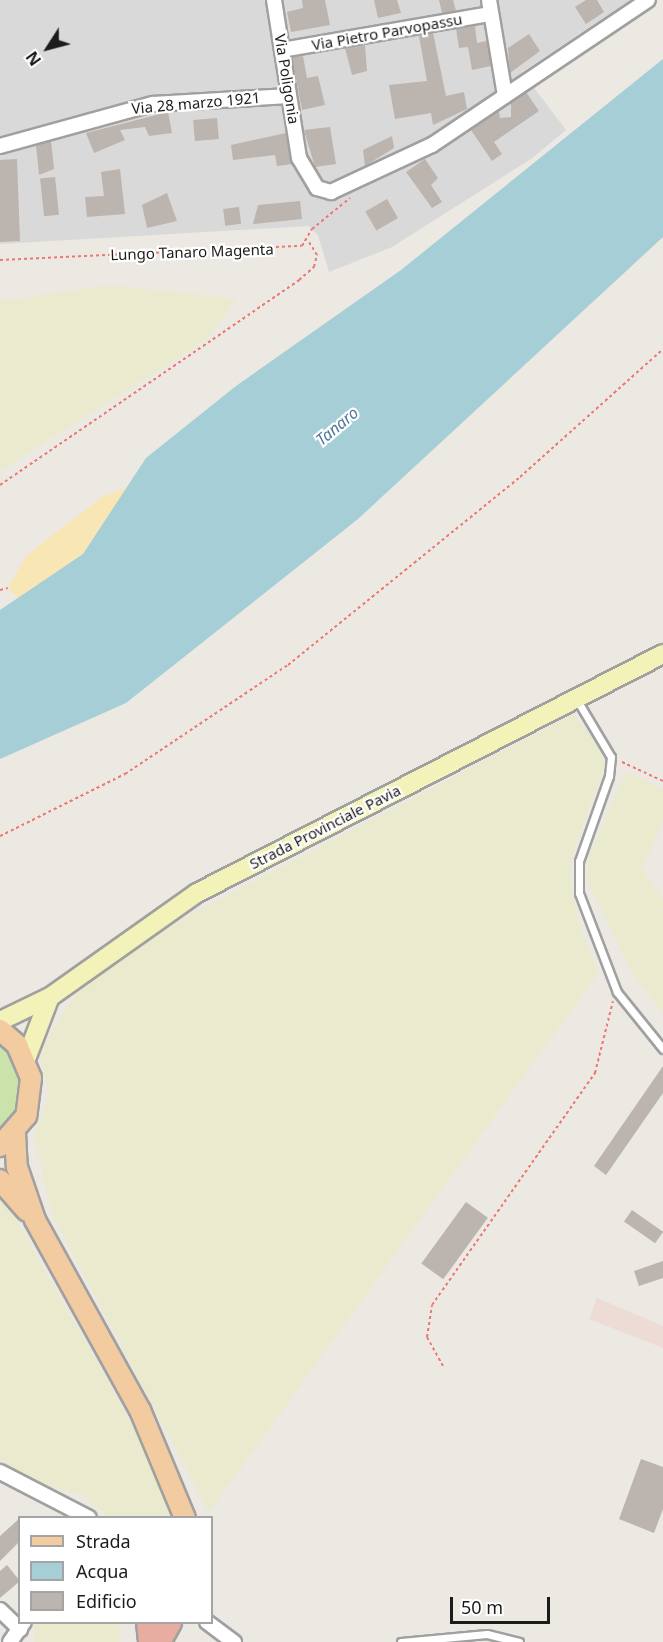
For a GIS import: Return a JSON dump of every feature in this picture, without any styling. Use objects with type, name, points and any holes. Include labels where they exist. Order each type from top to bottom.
[{"type":"highway","points":[[147,1624],[149,1642]]},
{"type":"highway","points":[[159,1642],[169,1624]]},
{"type":"main road","name":"Strada Provinciale Pavia","points":[[0,1021],[50,997],[197,893],[663,654]]},
{"type":"main road","points":[[0,1146],[15,1133],[31,1098],[26,1059],[50,997]]},
{"type":"main road","points":[[0,1030],[26,1059]]},
{"type":"main road","points":[[15,1133],[16,1167],[35,1220],[140,1410],[184,1516]]},
{"type":"main road","points":[[0,1180],[35,1220]]},
{"type":"main road","points":[[177,1496],[179,1516]]},
{"type":"street","name":"Via Poligonia","points":[[274,0],[299,158],[317,188],[331,192],[352,186]]},
{"type":"street","points":[[352,186],[432,145],[648,0]]},
{"type":"street","name":"Via Pietro Parvopassu","points":[[282,50],[490,7]]},
{"type":"street","points":[[490,7],[505,96]]},
{"type":"street","name":"Via 28 marzo 1921","points":[[0,146],[153,104],[289,96]]},
{"type":"street","points":[[0,1472],[70,1513]]},
{"type":"street","points":[[0,1610],[18,1623]]},
{"type":"street","points":[[208,1624],[234,1642]]},
{"type":"street","points":[[10,1642],[22,1626]]},
{"type":"lane","points":[[576,698],[611,757],[577,877],[610,977],[614,996]]},
{"type":"lane","points":[[610,977],[663,1049]]},
{"type":"lane","points":[[400,1642],[487,1634],[519,1642]]},
{"type":"path","points":[[0,485],[290,287],[314,267],[317,255],[309,242],[312,229],[350,198],[352,186]]},
{"type":"path","name":"Lungo Tanaro Magenta","points":[[0,260],[293,248],[309,242]]},
{"type":"path","points":[[0,836],[125,774],[288,664],[520,477],[663,349]]},
{"type":"path","points":[[0,590],[8,588]]},
{"type":"path","points":[[628,765],[663,781]]},
{"type":"path","points":[[443,1366],[427,1337],[432,1305],[595,1073],[614,996]]},
{"type":"shaded area","points":[[0,0],[630,0],[522,72],[566,130],[531,159],[392,247],[329,272],[318,235],[308,226],[0,244]]},
{"type":"shaded area","points":[[597,1298],[663,1326],[663,1348],[589,1319]]},
{"type":"green space","points":[[112,285],[236,299],[206,340],[0,471],[0,301]]},
{"type":"green space","points":[[573,714],[600,747],[605,765],[573,852],[570,880],[579,924],[598,973],[209,1512],[51,1212],[34,1135],[49,1095],[39,1052],[78,991],[143,940]]},
{"type":"green space","points":[[626,772],[663,789],[663,823],[642,869],[663,900],[663,1013],[632,973],[587,880],[588,858]]},
{"type":"green space","points":[[0,1042],[12,1056],[21,1083],[16,1110],[0,1132]]},
{"type":"green space","points":[[0,1192],[150,1455],[170,1516],[108,1516],[84,1496],[25,1478],[0,1459]]},
{"type":"green space","points":[[34,1624],[120,1624],[120,1642],[34,1642]]},
{"type":"sand","points":[[127,487],[83,554],[18,598],[8,588],[26,556],[102,497]]},
{"type":"water","name":"Tanaro","points":[[663,59],[663,237],[358,519],[126,703],[0,759],[0,610],[83,554],[146,458],[236,386],[401,270]]},
{"type":"building","points":[[302,0],[325,0],[330,25],[291,32],[287,12],[303,8]]},
{"type":"building","points":[[374,0],[397,0],[401,13],[378,18]]},
{"type":"building","points":[[439,0],[453,0],[456,11],[442,13]]},
{"type":"building","points":[[586,0],[597,0],[604,12],[586,24],[575,7]]},
{"type":"building","points":[[475,26],[477,43],[487,41],[491,66],[472,70],[468,47],[459,48],[456,29]]},
{"type":"building","points":[[433,33],[446,96],[464,92],[467,109],[433,125],[431,113],[395,119],[389,85],[427,81],[419,36]]},
{"type":"building","points":[[529,34],[540,51],[510,73],[508,48]]},
{"type":"building","points":[[365,45],[367,71],[352,75],[345,48]]},
{"type":"building","points":[[303,56],[307,78],[318,76],[325,105],[302,110],[292,57]]},
{"type":"building","points":[[526,92],[539,111],[494,142],[502,154],[492,161],[471,130],[499,111],[500,118],[511,117],[511,103]]},
{"type":"building","points":[[168,112],[172,133],[149,136],[145,127],[120,130],[125,140],[94,153],[86,133]]},
{"type":"building","points":[[217,118],[219,139],[195,141],[193,120]]},
{"type":"building","points":[[330,127],[336,164],[315,167],[304,130]]},
{"type":"building","points":[[286,133],[292,164],[277,166],[275,155],[233,160],[231,145]]},
{"type":"building","points":[[392,136],[394,148],[365,166],[363,150]]},
{"type":"building","points":[[51,141],[54,169],[39,175],[36,145]]},
{"type":"building","points":[[17,159],[20,241],[0,242],[0,160]]},
{"type":"building","points":[[425,159],[438,178],[431,185],[442,202],[432,208],[406,172]]},
{"type":"building","points":[[120,169],[125,214],[87,217],[85,197],[104,196],[101,172]]},
{"type":"building","points":[[55,177],[59,215],[44,216],[40,179]]},
{"type":"building","points":[[167,193],[177,221],[147,228],[142,205]]},
{"type":"building","points":[[387,199],[398,218],[376,231],[365,211]]},
{"type":"building","points":[[300,201],[302,219],[253,224],[258,205]]},
{"type":"building","points":[[239,207],[241,224],[225,226],[223,209]]},
{"type":"building","points":[[663,1066],[663,1093],[606,1175],[594,1166]]},
{"type":"building","points":[[466,1202],[488,1218],[443,1279],[421,1263]]},
{"type":"building","points":[[632,1210],[663,1232],[655,1243],[624,1221]]},
{"type":"building","points":[[663,1261],[663,1278],[639,1286],[634,1271]]},
{"type":"building","points":[[641,1459],[663,1467],[663,1509],[654,1533],[619,1519]]},
{"type":"building","points":[[18,1520],[18,1543],[0,1561],[0,1536]]},
{"type":"building","points":[[7,1565],[18,1579],[18,1583],[0,1598],[0,1571]]}]
